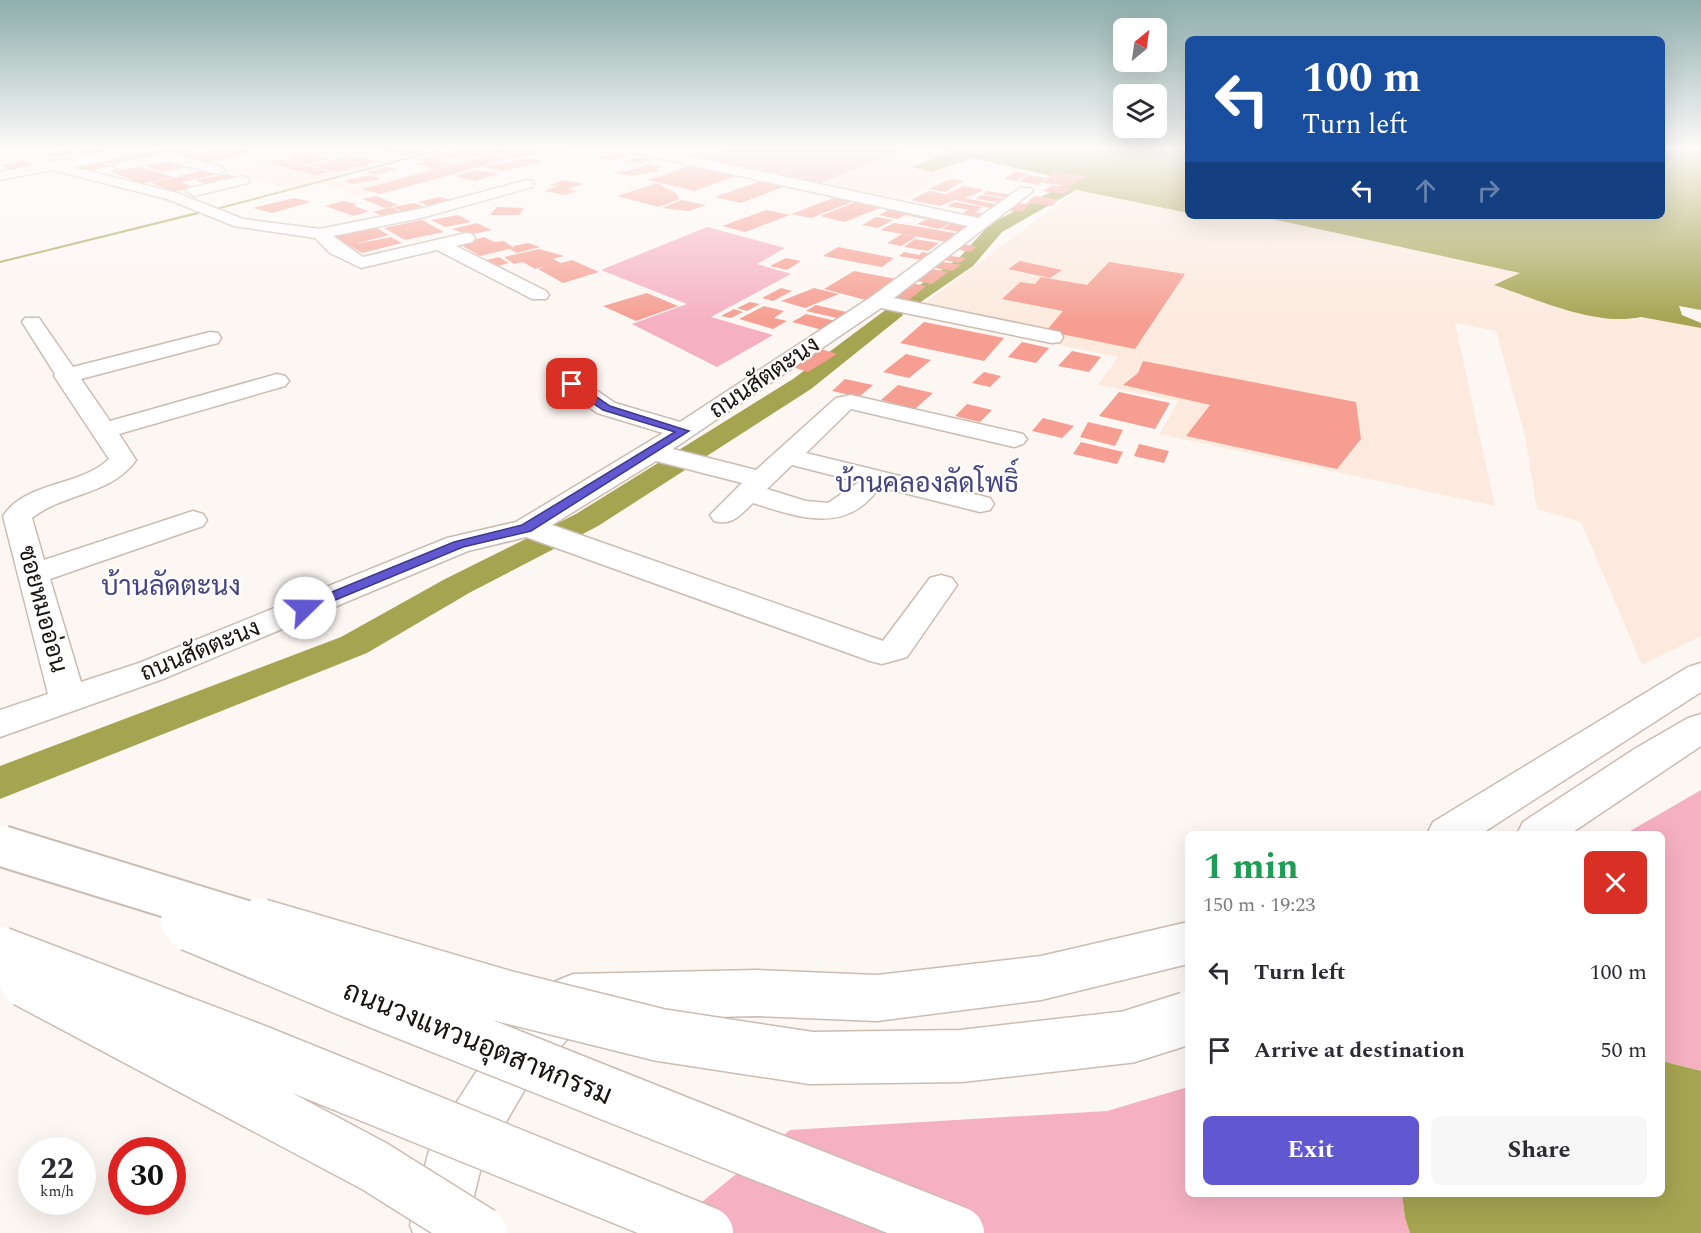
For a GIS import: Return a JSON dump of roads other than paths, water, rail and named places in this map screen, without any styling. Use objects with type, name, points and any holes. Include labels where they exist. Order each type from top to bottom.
[{"type":"street","points":[[199,207],[240,223],[320,234],[445,207]]},
{"type":"street","points":[[901,207],[982,224]]},
{"type":"street","name":"ถนนสัตตะนง","points":[[0,724],[151,671],[458,544],[546,533],[660,453],[684,431],[878,301],[1004,207]]},
{"type":"street","points":[[320,234],[336,249],[361,263],[466,238]]},
{"type":"street","points":[[439,244],[539,295]]},
{"type":"street","points":[[418,268],[461,256]]},
{"type":"street","points":[[878,301],[1052,338]]},
{"type":"street","name":"ซอยหมออ่อน","points":[[32,322],[65,376],[123,460],[121,465],[33,503],[17,516],[68,700]]},
{"type":"street","points":[[65,376],[210,338]]},
{"type":"street","points":[[102,431],[277,381]]},
{"type":"street","points":[[572,384],[606,408],[684,431]]},
{"type":"street","points":[[724,515],[844,403],[851,402],[1014,439]]},
{"type":"street","points":[[660,453],[698,463],[815,511],[829,512],[838,509],[864,489]]},
{"type":"street","points":[[787,456],[980,504]]},
{"type":"street","points":[[33,574],[193,520]]},
{"type":"street","points":[[546,533],[882,653],[895,649],[941,585]]},
{"type":"street","points":[[1453,831],[1701,675]]},
{"type":"street","points":[[1542,831],[1650,758],[1701,728]]},
{"type":"street","points":[[1,845],[351,954],[507,997],[660,1035],[811,1058],[961,1056],[1128,1037],[1185,1019]]},
{"type":"street","name":"ถนนวงแหวนอุตสาหกรรม","points":[[1,845],[354,993],[958,1233]]},
{"type":"street","points":[[437,1233],[456,1154],[513,1061],[573,997],[757,993],[877,998],[1041,978],[1185,944]]},
{"type":"street","points":[[0,953],[258,1050],[707,1233]]},
{"type":"street","points":[[0,968],[374,1166],[481,1233]]},
{"type":"waterway","points":[[218,208],[224,207]]},
{"type":"waterway","points":[[905,304],[966,262],[996,228],[1035,207]]},
{"type":"waterway","points":[[0,262],[201,212]]},
{"type":"waterway","points":[[0,783],[354,645],[457,586],[587,520],[802,384],[895,312]]},
{"type":"district","name":"บ้านคลองลัดโพธิ์","points":[[927,483]]},
{"type":"district","name":"บ้านลัดตะนง","points":[[171,586]]}]
